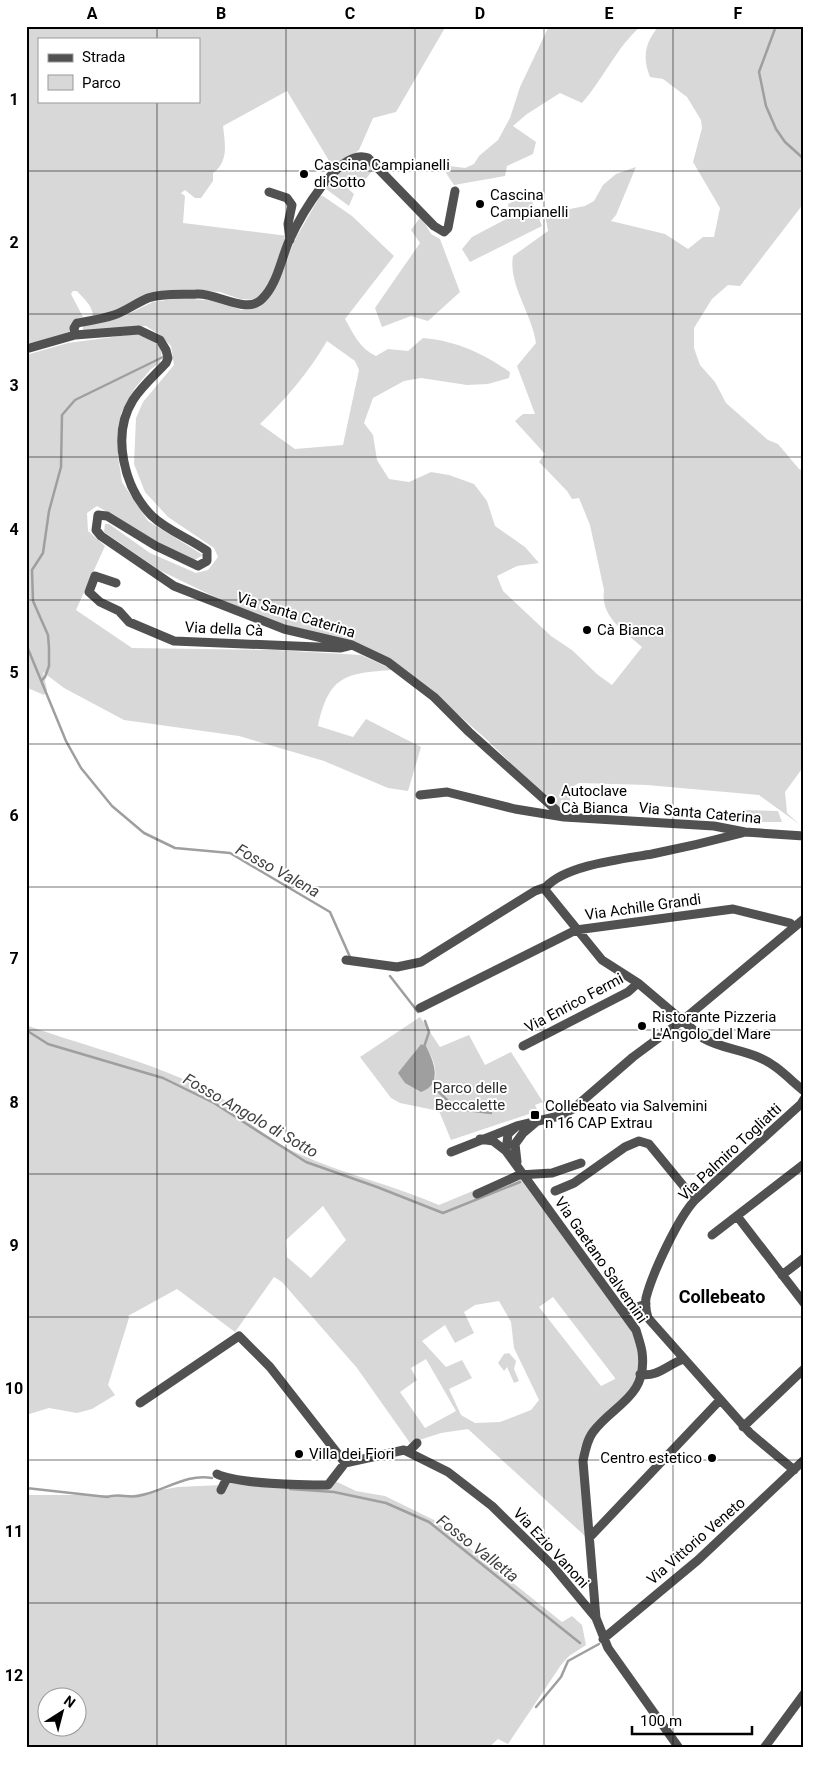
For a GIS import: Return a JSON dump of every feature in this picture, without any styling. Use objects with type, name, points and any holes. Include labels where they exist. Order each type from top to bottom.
[{"type":"street","points":[[26,349],[75,336],[74,328],[77,323],[114,315],[149,298],[206,294],[240,305],[256,304],[263,299],[269,290],[299,223],[336,169],[358,156],[368,158],[434,226],[444,232],[448,228],[455,191]]},
{"type":"street","points":[[269,192],[287,198],[292,205],[288,224],[290,240]]},
{"type":"street","name":"Via Santa Caterina","points":[[75,336],[139,330],[160,340],[170,358],[132,401],[124,422],[123,462],[128,480],[152,516],[169,529],[203,548],[207,554],[207,561],[198,566],[156,546],[107,516],[98,515],[96,530],[101,536],[174,586],[284,629],[352,645],[388,662],[434,696],[469,732],[564,817]]},
{"type":"street","name":"Via della Cà","points":[[116,583],[95,576],[88,592],[100,602],[119,611],[129,622],[174,641],[341,648],[352,645]]},
{"type":"street","name":"Via Santa Caterina","points":[[420,795],[446,792],[515,809],[564,817],[714,826],[745,832],[804,836]]},
{"type":"street","points":[[346,960],[397,967],[421,962],[558,878],[594,864],[652,854],[745,832]]},
{"type":"street","name":"Via Enrico Fermi","points":[[546,887],[546,891],[602,960],[638,983],[714,1045],[759,1057],[774,1065],[804,1091]]},
{"type":"street","name":"Via Achille Grandi","points":[[420,1008],[576,930],[733,909],[790,923],[794,927]]},
{"type":"street","points":[[451,1152],[480,1139],[573,1109],[634,1057],[684,1020],[804,920]]},
{"type":"street","name":"Via Enrico Fermi","points":[[523,1046],[628,992],[638,983]]},
{"type":"street","name":"Via Palmiro Togliatti","points":[[646,1304],[649,1290],[679,1221],[695,1200],[803,1102]]},
{"type":"street","points":[[515,1144],[536,1122]]},
{"type":"street","points":[[506,1132],[506,1151]]},
{"type":"street","name":"Via Gaetano Salvemini","points":[[506,1132],[515,1144],[514,1149],[521,1171]]},
{"type":"street","name":"Via Gaetano Salvemini","points":[[480,1139],[493,1141],[506,1151],[636,1330],[643,1353],[636,1389],[626,1402],[600,1423],[592,1433],[586,1446],[584,1461],[596,1618]]},
{"type":"street","points":[[555,1191],[574,1183],[625,1147],[639,1142],[648,1144],[695,1200]]},
{"type":"street","points":[[478,1194],[521,1171],[552,1173],[581,1163]]},
{"type":"street","points":[[712,1235],[804,1164]]},
{"type":"street","points":[[737,1216],[804,1303]]},
{"type":"street","points":[[782,1275],[804,1258]]},
{"type":"street","points":[[623,1312],[646,1304],[648,1318],[743,1427],[794,1470]]},
{"type":"street","points":[[140,1404],[239,1336],[270,1367],[345,1462]]},
{"type":"street","points":[[640,1374],[653,1375],[671,1364],[684,1359]]},
{"type":"street","points":[[743,1427],[804,1369]]},
{"type":"street","points":[[590,1537],[720,1400]]},
{"type":"street","points":[[217,1474],[227,1478],[300,1485],[328,1484],[345,1462],[397,1451],[409,1451],[417,1443]]},
{"type":"street","name":"Via Ezio Vanoni","points":[[409,1451],[448,1472],[492,1506],[552,1565],[596,1618],[603,1639],[679,1748]]},
{"type":"street","name":"Via Vittorio Veneto","points":[[603,1639],[698,1560],[804,1460]]},
{"type":"street","points":[[221,1490],[227,1478]]},
{"type":"street","points":[[764,1748],[804,1694]]},
{"type":"green space","points":[[26,26],[446,26],[396,112],[373,118],[359,150],[331,171],[328,159],[287,91],[223,126],[224,158],[218,169],[213,173],[213,181],[201,198],[195,198],[185,190],[181,193],[185,196],[183,223],[288,236],[266,291],[258,300],[240,299],[220,292],[189,290],[114,313],[93,316],[87,302],[77,291],[73,291],[71,294],[83,317],[75,319],[68,335],[26,344]]},
{"type":"green space","points":[[549,26],[641,26],[617,53],[582,103],[560,93],[527,114],[513,126],[536,142],[533,154],[507,166],[505,176],[454,185],[446,173],[450,166],[465,168],[474,164],[479,156],[498,140],[510,118],[520,87]]},
{"type":"green space","points":[[659,26],[804,26],[804,203],[740,286],[728,285],[712,299],[694,328],[694,348],[700,365],[715,382],[726,403],[768,440],[778,444],[799,469],[804,471],[804,766],[785,792],[787,813],[799,824],[759,795],[647,785],[579,783],[572,787],[570,801],[561,800],[560,808],[552,803],[555,800],[551,796],[548,799],[486,739],[426,686],[354,642],[279,623],[242,610],[159,570],[104,532],[105,524],[109,524],[150,553],[196,573],[208,570],[218,557],[214,548],[168,517],[145,492],[134,464],[136,418],[143,402],[174,365],[171,346],[160,335],[146,326],[83,331],[83,324],[124,316],[153,302],[179,298],[219,301],[241,310],[260,307],[268,298],[297,236],[320,196],[323,196],[352,216],[394,256],[345,319],[358,340],[370,353],[376,356],[388,349],[408,351],[423,338],[447,342],[469,349],[510,372],[509,378],[488,384],[467,385],[421,378],[404,381],[373,398],[364,423],[373,435],[377,460],[389,479],[409,482],[431,472],[449,475],[474,484],[487,501],[495,526],[525,547],[539,563],[517,566],[497,576],[503,591],[551,636],[572,650],[598,675],[612,685],[642,647],[615,623],[606,608],[590,525],[579,498],[572,499],[567,491],[539,462],[545,454],[515,421],[523,414],[535,414],[517,366],[536,343],[534,332],[517,288],[512,267],[513,256],[548,231],[545,214],[585,206],[594,201],[603,185],[616,174],[636,167],[616,215],[611,221],[665,234],[688,249],[703,237],[714,237],[720,208],[693,162],[702,128],[701,120],[687,97],[663,79],[650,77],[646,63],[646,50],[654,32]],"holes":[[[327,341],[355,361],[359,370],[343,445],[295,449],[260,424],[279,405],[313,364]]]},
{"type":"green space","points":[[357,158],[367,161],[421,216],[373,170],[364,181],[358,177],[351,179],[350,184],[343,179],[341,182],[354,194],[349,206],[326,189],[346,164]]},
{"type":"green space","points":[[529,194],[542,226],[470,262],[462,249],[472,237],[510,217],[508,204]]},
{"type":"green space","points":[[421,216],[431,234],[440,239],[460,292],[428,321],[411,316],[382,327],[375,308],[420,243],[411,230]]},
{"type":"green space","points":[[135,334],[151,338],[162,350],[160,363],[151,369],[135,388],[121,413],[118,456],[122,482],[148,521],[203,555],[194,560],[168,548],[97,506],[87,513],[88,531],[105,546],[76,610],[132,648],[275,650],[361,655],[394,670],[363,673],[342,680],[328,696],[322,709],[318,726],[353,737],[366,719],[421,747],[408,791],[388,788],[324,761],[239,736],[124,720],[64,688],[43,672],[47,690],[44,695],[30,689],[26,692],[26,355],[68,343]]},
{"type":"green space","points":[[744,810],[778,811],[782,822],[745,822]]},
{"type":"green space","name":"Parco delle Beccalette","points":[[420,1017],[440,1047],[469,1035],[485,1065],[511,1052],[543,1102],[535,1105],[538,1111],[451,1140],[439,1111],[400,1103],[391,1098],[360,1057]],"holes":[[[421,1044],[426,1046],[435,1066],[435,1079],[412,1055]]]},
{"type":"green space","points":[[26,1025],[174,1075],[226,1101],[255,1127],[292,1151],[439,1205],[516,1173],[631,1330],[638,1354],[637,1373],[632,1387],[589,1434],[580,1450],[585,1536],[468,1429],[441,1433],[410,1443],[357,1368],[282,1282],[274,1277],[235,1332],[177,1289],[128,1316],[129,1318],[108,1385],[115,1395],[92,1409],[77,1413],[49,1408],[26,1415]],"holes":[[[323,1206],[346,1240],[311,1278],[287,1257],[286,1240]],[[553,1297],[615,1379],[601,1386],[539,1307]],[[499,1301],[511,1322],[514,1348],[539,1400],[531,1410],[500,1422],[475,1423],[461,1415],[449,1389],[472,1378],[462,1360],[446,1367],[422,1341],[445,1325],[455,1343],[474,1333],[464,1312],[475,1305]],[[426,1359],[456,1411],[425,1428],[400,1392],[417,1380],[411,1368]]]},
{"type":"green space","points":[[509,1353],[516,1361],[514,1369],[519,1381],[514,1383],[507,1367],[504,1371],[498,1363],[504,1354]]},
{"type":"green space","points":[[230,1479],[335,1481],[356,1491],[385,1496],[434,1520],[562,1622],[572,1616],[582,1625],[586,1645],[569,1656],[561,1665],[508,1744],[498,1739],[488,1748],[26,1748],[26,1495],[133,1495],[178,1487],[221,1485]]},
{"type":"shaded area","points":[[421,1044],[426,1046],[435,1072],[432,1084],[421,1092],[405,1083],[398,1073]]},
{"type":"waterway","points":[[776,26],[759,72],[766,106],[776,129],[785,142],[804,159]]},
{"type":"waterway","name":"Fosso Valena","points":[[42,680],[49,666],[48,635],[33,601],[32,570],[43,553],[49,511],[61,467],[62,415],[75,400],[163,357]]},
{"type":"waterway","name":"Fosso Valena","points":[[26,644],[66,741],[81,768],[112,806],[144,833],[175,848],[230,853],[330,912],[350,957]]},
{"type":"waterway","name":"Fosso Valena","points":[[390,976],[418,1012]]},
{"type":"waterway","name":"Fosso Valena","points":[[424,1047],[429,1032],[425,1021]]},
{"type":"waterway","name":"Fosso Angolo di Sotto","points":[[26,1030],[48,1044],[163,1078],[214,1103],[306,1162],[443,1213],[520,1182]]},
{"type":"waterway","name":"Fosso Valena","points":[[435,1088],[452,1105]]},
{"type":"waterway","name":"Fosso Valena","points":[[458,1109],[491,1113]]},
{"type":"waterway","name":"Fosso Valletta","points":[[26,1488],[107,1497],[115,1495],[134,1496],[147,1494],[184,1480],[202,1477],[212,1478]]},
{"type":"waterway","name":"Fosso Valletta","points":[[290,1489],[334,1492],[386,1503],[429,1522],[580,1643]]},
{"type":"waterway","points":[[536,1707],[561,1677],[568,1661],[599,1644]]},
{"type":"place","name":"Cascina Campianelli di Sotto","points":[[304,174]]},
{"type":"place","name":"Cascina Campianelli","points":[[480,204]]},
{"type":"place","name":"Cà Bianca","points":[[587,630]]},
{"type":"place","name":"Autoclave Cà Bianca","points":[[551,800]]},
{"type":"place","name":"Ristorante Pizzeria L'Angolo del Mare","points":[[642,1026]]},
{"type":"place","name":"Collebeato via Salvemini n 16 CAP Extrau","points":[[535,1115]]},
{"type":"place","name":"Villa dei Fiori","points":[[299,1454]]},
{"type":"place","name":"Centro estetico","points":[[712,1458]]},
{"type":"district","name":"Collebeato","points":[[722,1297]]}]
